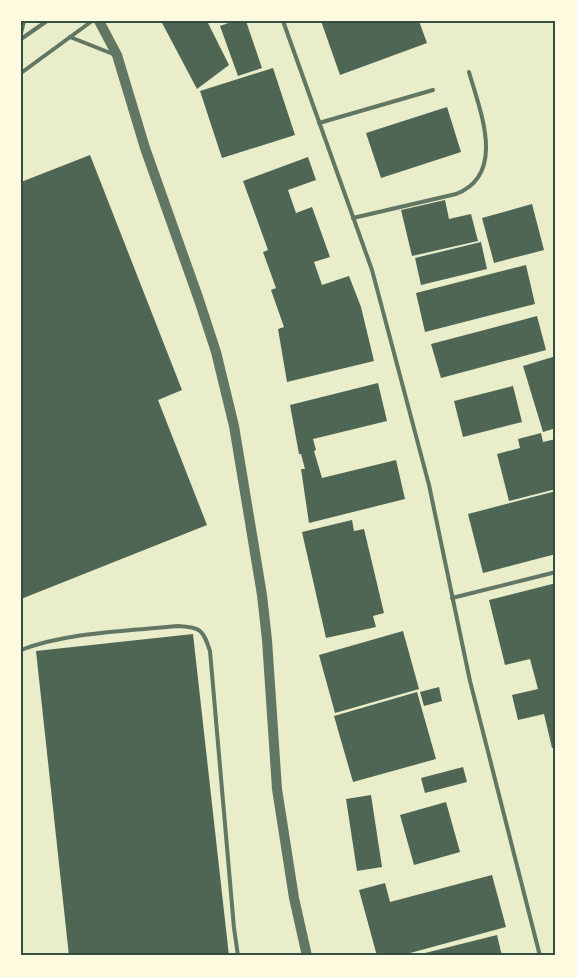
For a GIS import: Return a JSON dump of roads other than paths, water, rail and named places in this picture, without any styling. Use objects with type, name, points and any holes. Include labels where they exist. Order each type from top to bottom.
[{"type":"street","points":[[99,21],[117,55],[145,148],[216,352],[234,426],[263,606],[277,789],[294,898],[307,956]]},
{"type":"lane","points":[[21,33],[24,21]]},
{"type":"lane","points":[[21,39],[47,21]]},
{"type":"lane","points":[[21,73],[92,21]]},
{"type":"lane","points":[[283,21],[372,270],[429,485],[473,693],[540,956]]},
{"type":"lane","points":[[70,38],[117,55]]},
{"type":"lane","points":[[353,218],[456,194],[467,190],[478,180],[486,154],[486,136],[469,72]]},
{"type":"lane","points":[[319,123],[433,90]]},
{"type":"lane","points":[[452,598],[556,572]]},
{"type":"lane","points":[[21,650],[69,638],[178,626],[194,626],[204,632],[210,651],[238,956]]}]
